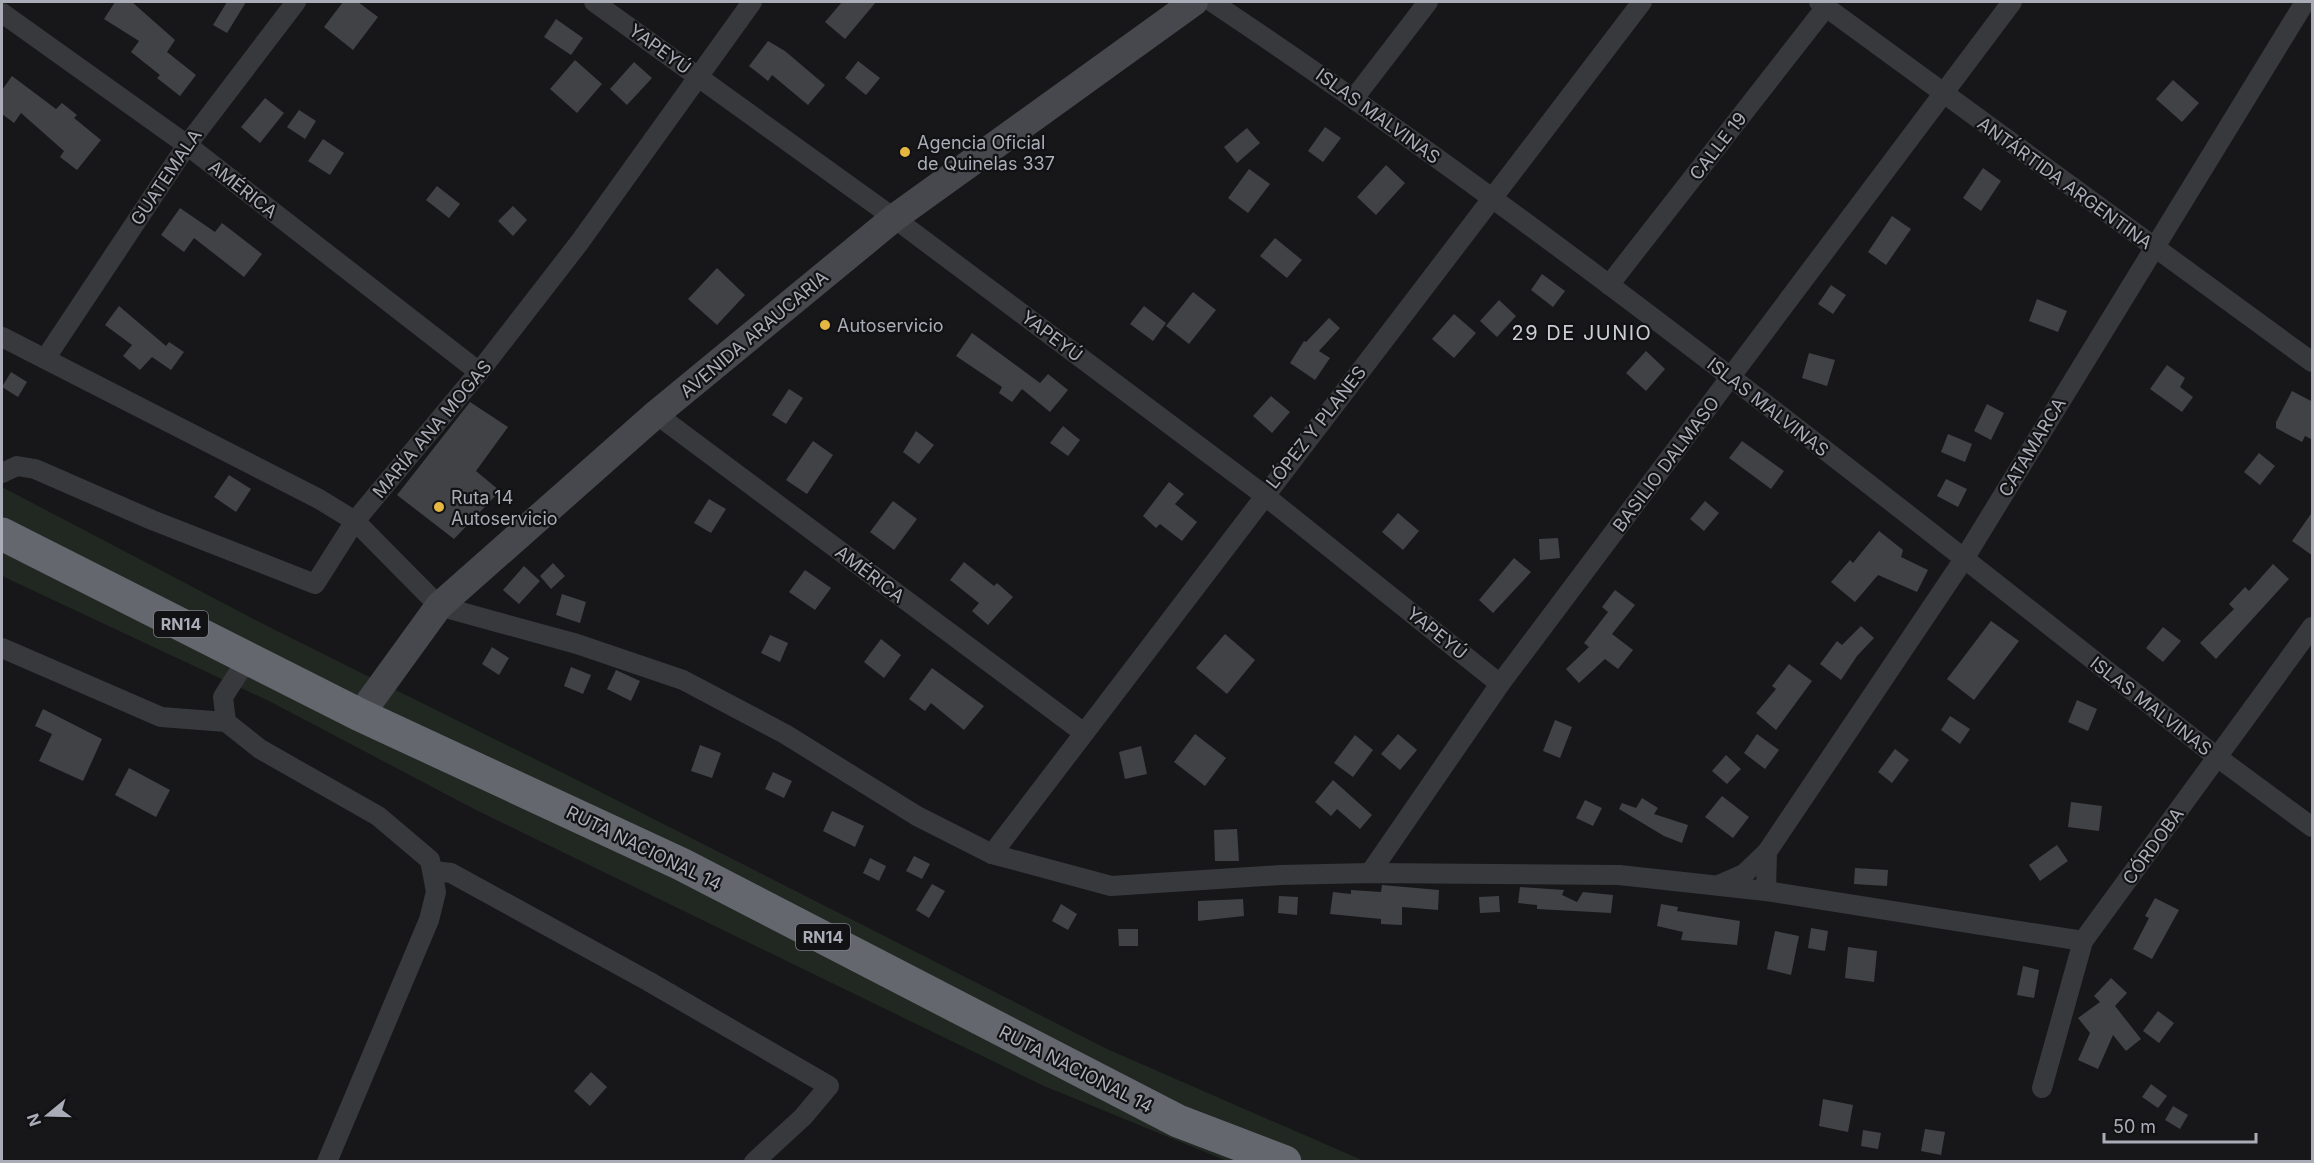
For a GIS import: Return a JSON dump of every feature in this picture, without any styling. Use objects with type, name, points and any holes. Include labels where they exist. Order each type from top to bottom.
[{"type":"highway","name":"RUTA NACIONAL 14","points":[[2,534],[360,715],[681,864],[1178,1121],[1285,1161]]},
{"type":"main road","name":"AVENIDA ARAUCARIA","points":[[360,715],[439,606],[657,414],[894,218],[1194,2]]},
{"type":"street","name":"GUATEMALA","points":[[45,359],[187,145],[296,2]]},
{"type":"street","name":"YAPEYÚ","points":[[594,2],[894,218],[1264,495],[1500,684]]},
{"type":"street","name":"MARÍA ANA MOGAS","points":[[2,473],[17,466],[35,469],[152,520],[315,584],[355,521],[479,372],[579,243],[752,2]]},
{"type":"street","name":"ISLAS MALVINAS","points":[[1212,2],[1355,97],[1609,285],[2217,757],[2313,827]]},
{"type":"street","points":[[1355,97],[1428,2]]},
{"type":"street","name":"LÓPEZ Y PLANES","points":[[992,854],[1642,2]]},
{"type":"street","name":"BASILIO DALMASO","points":[[1370,873],[1500,684],[2012,2]]},
{"type":"street","name":"CATAMARCA","points":[[1719,885],[1744,874],[1767,852],[1964,559],[2153,247],[2306,2]]},
{"type":"street","name":"ANTÁRTIDA ARGENTINA","points":[[1823,4],[2313,362]]},
{"type":"street","name":"CALLE 19","points":[[1609,285],[1823,4]]},
{"type":"street","name":"AMÉRICA","points":[[2,13],[187,145],[479,372]]},
{"type":"street","points":[[2,337],[319,499],[355,521],[439,606],[577,644],[683,680],[784,734],[917,816],[992,854],[1111,886],[1281,875],[1370,873],[1619,875],[1766,891],[2083,941]]},
{"type":"street","name":"AMÉRICA","points":[[657,414],[1084,733]]},
{"type":"street","name":"CÓRDOBA","points":[[2042,1088],[2083,941],[2313,627]]},
{"type":"street","points":[[2,648],[161,717],[226,722],[260,749],[378,816],[430,860],[434,871],[436,892],[429,920],[327,1161]]},
{"type":"street","points":[[226,722],[224,697],[248,658]]},
{"type":"street","points":[[1766,891],[1767,852]]},
{"type":"street","points":[[434,871],[451,873],[648,981],[829,1086],[803,1117],[754,1161]]},
{"type":"shaded area","points":[[2,487],[269,627],[567,775],[1107,1049],[1364,1161],[1227,1161],[1044,1086],[476,810],[271,702],[2,576]]},
{"type":"building","points":[[115,2],[132,2],[175,40],[167,52],[196,75],[180,96],[157,78],[160,75],[131,52],[139,41],[104,19]]},
{"type":"building","points":[[227,2],[246,2],[227,33],[213,25]]},
{"type":"building","points":[[343,2],[358,2],[378,17],[353,50],[324,27]]},
{"type":"building","points":[[842,2],[876,2],[845,39],[825,22]]},
{"type":"building","points":[[556,19],[583,38],[571,55],[544,37]]},
{"type":"building","points":[[768,41],[785,51],[825,85],[808,105],[772,75],[768,81],[749,66]]},
{"type":"building","points":[[575,60],[602,84],[577,113],[550,89]]},
{"type":"building","points":[[858,61],[880,78],[866,95],[845,78]]},
{"type":"building","points":[[634,62],[652,78],[627,105],[610,89]]},
{"type":"building","points":[[12,76],[56,109],[62,103],[77,115],[74,118],[101,140],[77,170],[60,157],[64,151],[21,113],[14,123],[2,114],[2,90]]},
{"type":"building","points":[[2173,80],[2199,103],[2182,122],[2156,99]]},
{"type":"building","points":[[265,98],[284,113],[260,143],[241,127]]},
{"type":"building","points":[[299,110],[316,121],[305,139],[287,127]]},
{"type":"building","points":[[1325,127],[1341,138],[1323,162],[1308,151]]},
{"type":"building","points":[[1247,128],[1260,143],[1237,163],[1224,147]]},
{"type":"building","points":[[323,139],[344,153],[330,175],[308,161]]},
{"type":"building","points":[[1386,165],[1405,183],[1376,215],[1357,197]]},
{"type":"building","points":[[1983,168],[2001,181],[1981,211],[1963,198]]},
{"type":"building","points":[[1249,169],[1270,184],[1248,213],[1228,198]]},
{"type":"building","points":[[437,186],[460,204],[449,218],[426,200]]},
{"type":"building","points":[[513,206],[527,220],[513,236],[498,221]]},
{"type":"building","points":[[180,208],[215,232],[222,223],[262,254],[244,277],[194,238],[184,252],[161,235]]},
{"type":"building","points":[[1892,216],[1911,229],[1886,265],[1868,252]]},
{"type":"building","points":[[1275,238],[1302,260],[1287,278],[1260,256]]},
{"type":"building","points":[[717,268],[745,295],[717,325],[688,299]]},
{"type":"building","points":[[1542,274],[1565,291],[1553,307],[1531,290]]},
{"type":"building","points":[[1831,285],[1846,295],[1833,314],[1818,304]]},
{"type":"building","points":[[1193,292],[1216,310],[1189,344],[1166,326]]},
{"type":"building","points":[[2037,299],[2067,311],[2058,332],[2029,321]]},
{"type":"building","points":[[1499,300],[1516,316],[1497,337],[1480,321]]},
{"type":"building","points":[[119,306],[166,346],[169,342],[184,352],[171,370],[152,357],[140,370],[123,356],[132,345],[105,325]]},
{"type":"building","points":[[1144,306],[1166,323],[1153,341],[1130,324]]},
{"type":"building","points":[[1454,314],[1476,333],[1454,358],[1432,339]]},
{"type":"building","points":[[1329,318],[1340,328],[1319,351],[1330,358],[1315,380],[1290,363],[1304,341],[1306,342]]},
{"type":"building","points":[[972,333],[1040,383],[1048,374],[1068,390],[1050,412],[1022,389],[1012,402],[999,393],[1002,387],[956,356]]},
{"type":"building","points":[[1646,351],[1665,369],[1646,391],[1626,373]]},
{"type":"building","points":[[1809,353],[1835,360],[1827,386],[1802,378]]},
{"type":"building","points":[[2167,365],[2185,378],[2180,387],[2193,397],[2182,412],[2150,389]]},
{"type":"building","points":[[11,372],[27,382],[18,397],[2,387]]},
{"type":"building","points":[[789,389],[803,398],[786,424],[772,415]]},
{"type":"building","points":[[2292,391],[2313,402],[2313,440],[2305,436],[2302,442],[2276,428],[2276,422]]},
{"type":"building","points":[[1271,396],[1290,412],[1272,433],[1253,416]]},
{"type":"building","points":[[470,402],[508,427],[476,471],[500,491],[454,539],[397,495]]},
{"type":"building","points":[[1987,404],[2004,413],[1991,440],[1974,431]]},
{"type":"building","points":[[1063,426],[1080,440],[1068,456],[1050,443]]},
{"type":"building","points":[[916,431],[934,445],[919,464],[903,452]]},
{"type":"building","points":[[1948,434],[1972,444],[1965,462],[1941,452]]},
{"type":"building","points":[[813,441],[833,455],[807,494],[786,480]]},
{"type":"building","points":[[1742,441],[1784,471],[1771,489],[1729,458]]},
{"type":"building","points":[[2259,453],[2275,466],[2260,485],[2244,472]]},
{"type":"building","points":[[229,475],[251,489],[236,512],[214,497]]},
{"type":"building","points":[[1946,479],[1967,489],[1958,507],[1937,496]]},
{"type":"building","points":[[1169,482],[1184,494],[1175,504],[1197,522],[1182,541],[1160,524],[1156,528],[1143,516]]},
{"type":"building","points":[[709,499],[726,509],[711,533],[694,523]]},
{"type":"building","points":[[893,501],[917,519],[894,550],[870,532]]},
{"type":"building","points":[[1705,501],[1719,513],[1704,531],[1690,519]]},
{"type":"building","points":[[2313,511],[2313,556],[2292,541]]},
{"type":"building","points":[[1398,513],[1419,531],[1403,550],[1382,532]]},
{"type":"building","points":[[1879,531],[1903,550],[1901,557],[1928,570],[1917,592],[1878,575],[1855,602],[1831,582],[1850,560],[1853,563]]},
{"type":"building","points":[[1558,538],[1560,558],[1540,560],[1539,539]]},
{"type":"building","points":[[1514,558],[1531,572],[1493,613],[1479,600]]},
{"type":"building","points":[[964,562],[994,586],[997,583],[1013,597],[988,625],[972,611],[979,603],[950,580]]},
{"type":"building","points":[[553,563],[565,576],[551,589],[540,576]]},
{"type":"building","points":[[2273,564],[2289,579],[2216,659],[2200,643],[2234,609],[2229,604],[2245,587],[2249,591]]},
{"type":"building","points":[[524,566],[540,581],[519,604],[503,590]]},
{"type":"building","points":[[805,570],[831,588],[815,610],[789,592]]},
{"type":"building","points":[[1615,590],[1635,605],[1612,634],[1633,650],[1618,669],[1605,659],[1579,683],[1566,669],[1589,647],[1584,643],[1608,612],[1602,607]]},
{"type":"building","points":[[562,594],[586,602],[580,623],[556,615]]},
{"type":"building","points":[[1991,621],[2019,641],[1974,700],[1947,679]]},
{"type":"building","points":[[1861,626],[1874,638],[1857,656],[1841,680],[1820,664],[1837,641],[1842,645]]},
{"type":"building","points":[[2163,627],[2181,641],[2163,662],[2146,648]]},
{"type":"building","points":[[1225,634],[1255,660],[1227,694],[1196,668]]},
{"type":"building","points":[[770,635],[788,643],[780,662],[761,653]]},
{"type":"building","points":[[881,639],[901,655],[884,678],[864,662]]},
{"type":"building","points":[[492,647],[509,658],[499,675],[482,664]]},
{"type":"building","points":[[1789,664],[1812,681],[1776,730],[1756,713],[1776,689],[1772,686]]},
{"type":"building","points":[[571,667],[591,675],[583,694],[564,686]]},
{"type":"building","points":[[932,668],[984,706],[964,730],[931,703],[925,711],[909,699]]},
{"type":"building","points":[[616,670],[640,681],[631,701],[607,689]]},
{"type":"building","points":[[2077,700],[2097,709],[2088,731],[2068,722]]},
{"type":"building","points":[[43,709],[102,739],[83,781],[39,761],[52,734],[35,726]]},
{"type":"building","points":[[1950,716],[1970,729],[1960,744],[1941,730]]},
{"type":"building","points":[[1555,720],[1572,727],[1560,758],[1543,751]]},
{"type":"building","points":[[1195,734],[1226,758],[1205,786],[1174,762]]},
{"type":"building","points":[[1398,734],[1417,750],[1400,770],[1381,754]]},
{"type":"building","points":[[1757,734],[1779,750],[1765,769],[1744,753]]},
{"type":"building","points":[[1355,735],[1373,750],[1353,777],[1334,763]]},
{"type":"building","points":[[700,745],[721,753],[712,778],[691,771]]},
{"type":"building","points":[[1141,746],[1147,774],[1125,779],[1119,752]]},
{"type":"building","points":[[1895,749],[1909,760],[1892,783],[1878,772]]},
{"type":"building","points":[[1726,755],[1741,769],[1727,784],[1712,771]]},
{"type":"building","points":[[129,768],[170,790],[156,817],[115,795]]},
{"type":"building","points":[[773,772],[792,781],[784,798],[765,789]]},
{"type":"building","points":[[1333,780],[1372,815],[1360,829],[1337,809],[1331,816],[1315,802]]},
{"type":"building","points":[[1722,796],[1749,817],[1733,838],[1705,817]]},
{"type":"building","points":[[1642,798],[1658,808],[1654,814],[1688,825],[1682,843],[1664,836],[1619,809],[1622,803],[1636,808]]},
{"type":"building","points":[[1585,800],[1602,808],[1593,826],[1576,818]]},
{"type":"building","points":[[2071,802],[2102,806],[2099,831],[2068,827]]},
{"type":"building","points":[[832,811],[864,826],[855,847],[823,831]]},
{"type":"building","points":[[1237,829],[1239,861],[1215,861],[1214,830]]},
{"type":"building","points":[[2057,845],[2068,861],[2040,881],[2029,865]]},
{"type":"building","points":[[914,856],[930,864],[922,879],[906,871]]},
{"type":"building","points":[[870,858],[886,866],[879,881],[863,873]]},
{"type":"building","points":[[1855,868],[1888,870],[1887,886],[1854,884]]},
{"type":"building","points":[[932,884],[945,891],[929,918],[916,910]]},
{"type":"building","points":[[1382,885],[1439,890],[1438,910],[1402,907],[1402,925],[1381,924],[1381,919],[1330,914],[1333,892],[1351,894],[1351,890],[1381,892]]},
{"type":"building","points":[[1520,887],[1564,890],[1562,895],[1577,902],[1583,892],[1613,895],[1611,913],[1537,909],[1537,905],[1518,903]]},
{"type":"building","points":[[1279,896],[1298,897],[1297,915],[1278,913]]},
{"type":"building","points":[[1499,896],[1500,912],[1480,913],[1479,897]]},
{"type":"building","points":[[2155,898],[2179,910],[2152,959],[2133,949],[2149,918],[2145,916]]},
{"type":"building","points":[[1243,899],[1244,916],[1198,921],[1198,901]]},
{"type":"building","points":[[1061,904],[1077,914],[1068,930],[1052,921]]},
{"type":"building","points":[[1661,904],[1678,907],[1677,911],[1740,921],[1737,945],[1681,940],[1683,932],[1657,926]]},
{"type":"building","points":[[1811,928],[1828,931],[1825,951],[1808,948]]},
{"type":"building","points":[[1118,929],[1138,929],[1138,946],[1119,946]]},
{"type":"building","points":[[1775,931],[1799,936],[1791,975],[1767,969]]},
{"type":"building","points":[[1848,947],[1877,951],[1874,982],[1845,978]]},
{"type":"building","points":[[2023,966],[2039,970],[2034,998],[2017,995]]},
{"type":"building","points":[[2111,978],[2127,993],[2115,1006],[2141,1039],[2126,1051],[2113,1035],[2098,1069],[2078,1060],[2090,1033],[2078,1018],[2100,1002],[2094,996]]},
{"type":"building","points":[[2158,1011],[2174,1023],[2159,1043],[2143,1031]]},
{"type":"building","points":[[591,1072],[607,1087],[590,1106],[574,1091]]},
{"type":"building","points":[[2151,1084],[2167,1096],[2158,1108],[2142,1097]]},
{"type":"building","points":[[1823,1099],[1853,1105],[1848,1132],[1819,1126]]},
{"type":"building","points":[[2173,1106],[2188,1115],[2180,1129],[2165,1120]]},
{"type":"building","points":[[1925,1129],[1945,1132],[1941,1155],[1921,1151]]},
{"type":"building","points":[[1863,1130],[1881,1133],[1878,1149],[1861,1146]]},
{"type":"place","name":"Agencia Oficial de Quinelas 337","points":[[905,152]]},
{"type":"place","name":"Autoservicio","points":[[825,325]]},
{"type":"place","name":"Ruta 14 Autoservicio","points":[[439,507]]},
{"type":"district","name":"29 DE JUNIO","points":[[1582,333]]}]
